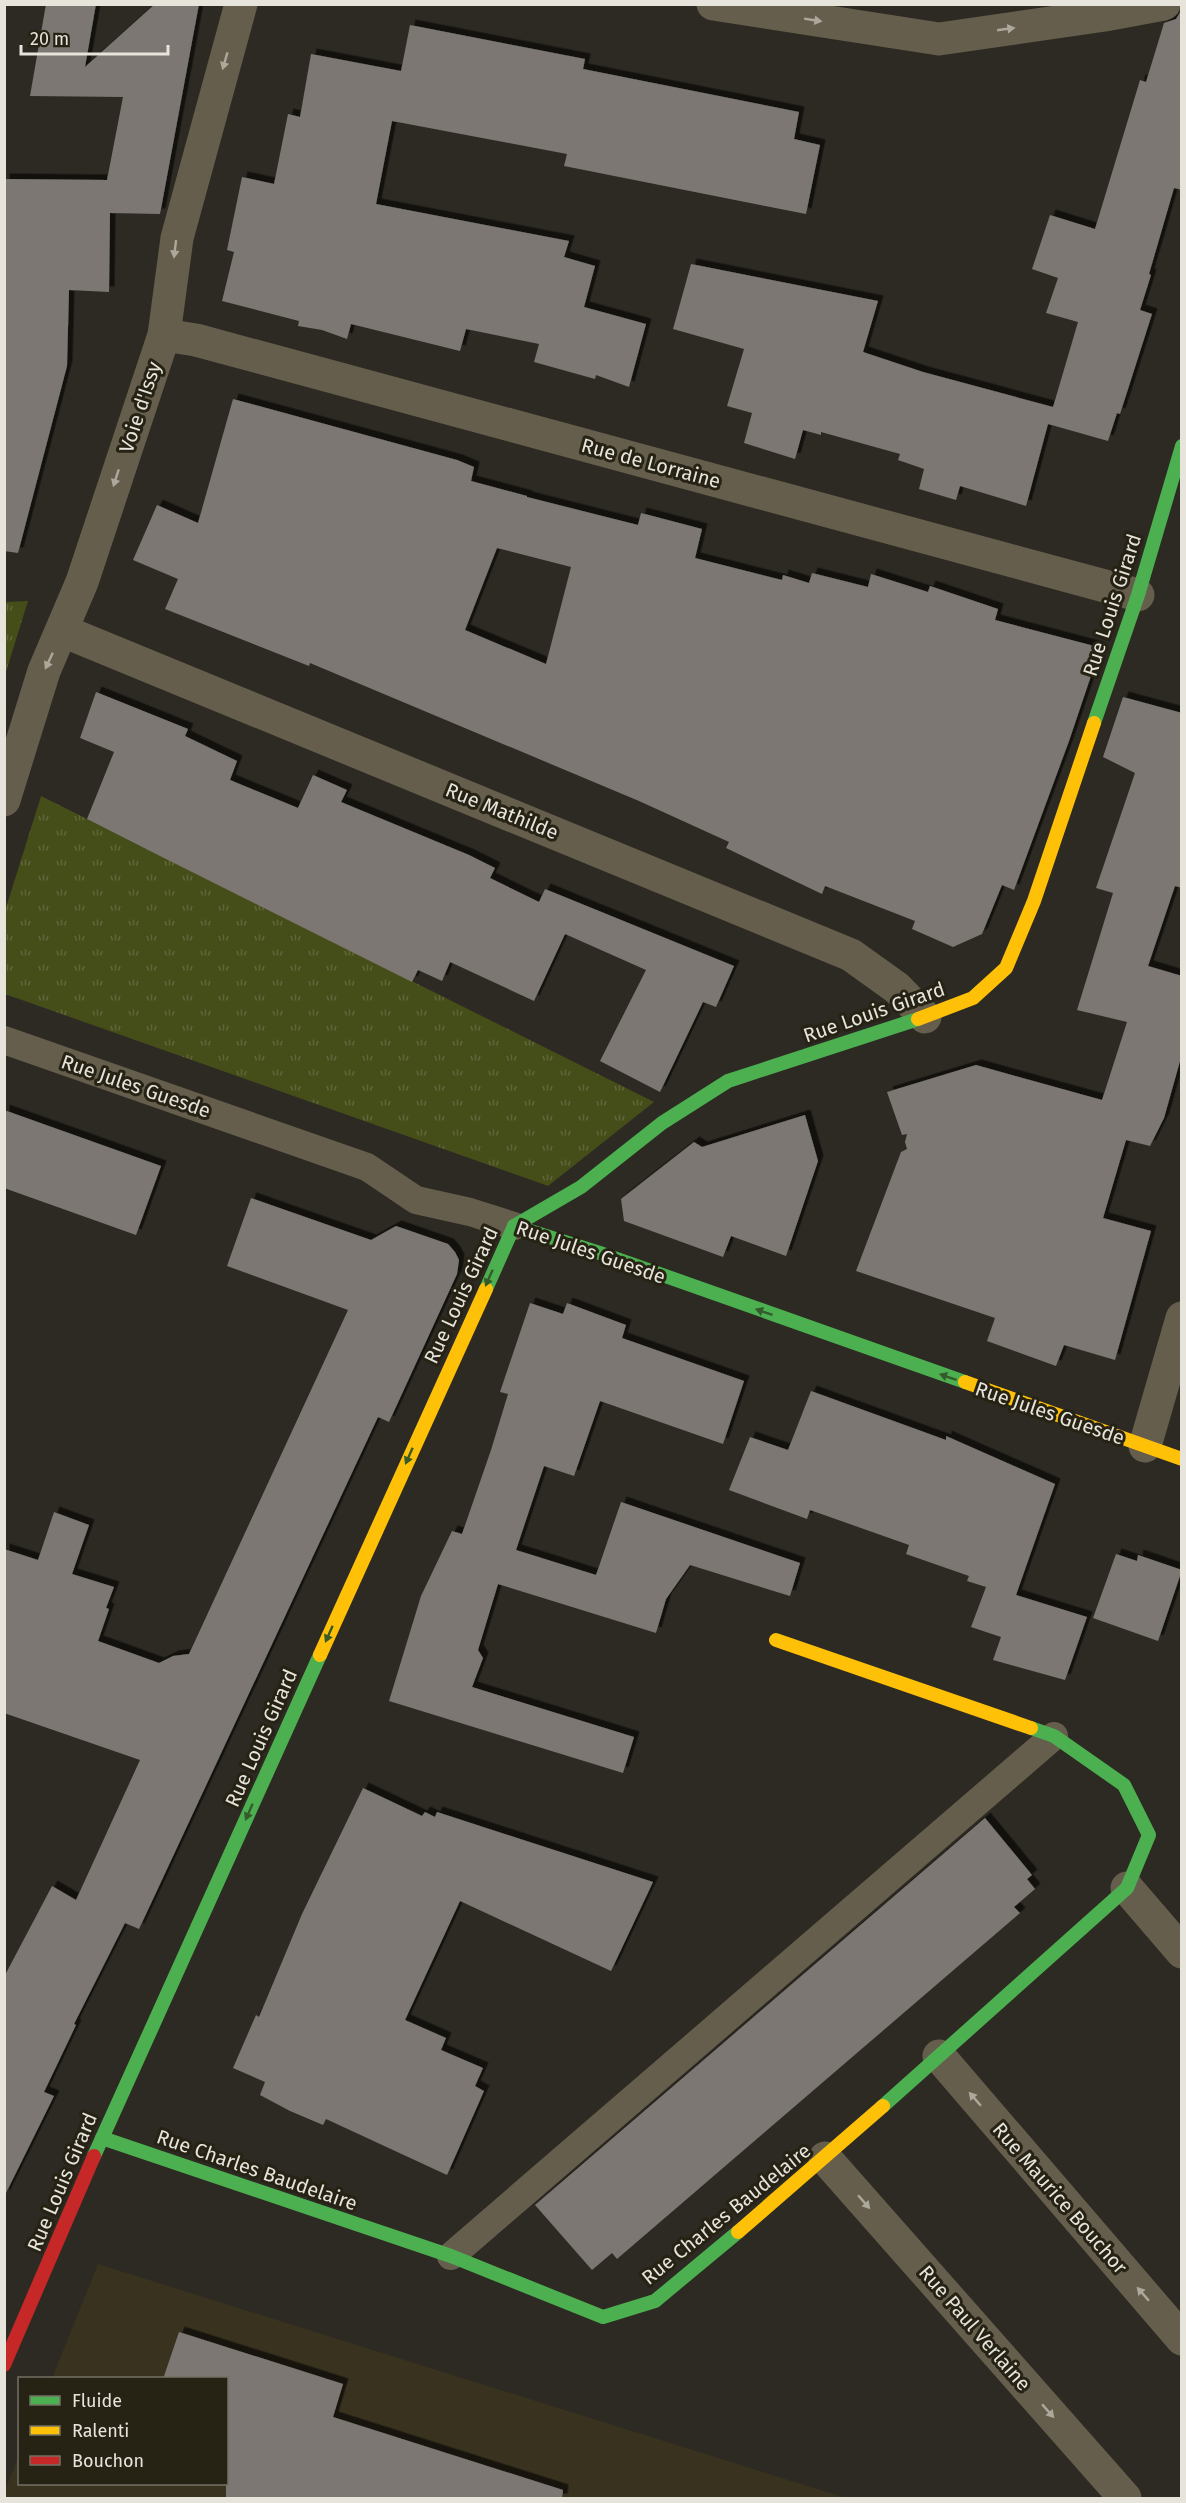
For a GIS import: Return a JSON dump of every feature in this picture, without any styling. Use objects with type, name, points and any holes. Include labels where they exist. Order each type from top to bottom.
[{"type":"street","name":"Voie d'Issy","points":[[4,800],[44,671],[82,582],[164,335],[177,238],[241,4]]},
{"type":"street","points":[[713,4],[939,39],[1105,15],[1164,4]]},
{"type":"street","name":"Rue de Lorraine","points":[[164,335],[196,340],[1138,595]]},
{"type":"street","name":"Rue Louis Girard","points":[[4,2365],[102,2138],[514,1226],[580,1187],[662,1123],[728,1081],[925,1017],[973,998],[1006,968],[1034,901],[1138,595],[1182,446]]},
{"type":"street","name":"Rue Mathilde","points":[[63,631],[851,955],[897,988],[925,1017]]},
{"type":"street","name":"Rue Jules Guesde","points":[[514,1226],[603,1254],[1182,1459]]},
{"type":"street","points":[[1145,1446],[1182,1318]]},
{"type":"street","points":[[776,1640],[1054,1736],[1124,1785],[1149,1835],[1126,1888],[1182,1952]]},
{"type":"street","name":"Rue Charles Baudelaire","points":[[102,2138],[451,2256],[603,2317],[655,2301],[825,2158],[1126,1888]]},
{"type":"street","name":"Rue Maurice Bouchor","points":[[939,2056],[1182,2339]]},
{"type":"street","name":"Rue Paul Verlaine","points":[[825,2158],[1125,2499]]},
{"type":"lane","name":"Rue Jules Guesde","points":[[4,1040],[367,1167],[416,1200],[470,1212],[514,1226]]},
{"type":"lane","points":[[451,2256],[1054,1736]]},
{"type":"shaded area","points":[[98,2264],[846,2498],[5,2498],[5,2490],[18,2458],[18,2485],[228,2485],[228,2377],[52,2377]]},
{"type":"green space","points":[[28,601],[5,675],[5,602]]},
{"type":"green space","points":[[41,796],[654,1102],[548,1186],[5,994],[5,911]]},
{"type":"building","points":[[46,4],[96,4],[85,67],[155,4],[199,4],[160,214],[110,213],[109,292],[69,290],[67,366],[18,553],[4,551],[4,179],[107,180],[123,97],[30,96]]},
{"type":"building","points":[[1181,11],[1182,190],[1174,188],[1140,310],[1152,314],[1120,414],[1117,413],[1108,441],[1048,424],[1026,506],[960,486],[956,500],[919,489],[924,469],[898,460],[900,454],[821,432],[821,435],[803,430],[795,459],[744,443],[752,413],[727,406],[744,349],[673,329],[691,264],[878,301],[863,352],[923,372],[1053,407],[1078,322],[1046,313],[1058,278],[1032,269],[1050,215],[1095,229],[1140,80],[1146,82],[1164,23],[1176,19]]},
{"type":"building","points":[[410,25],[585,59],[583,69],[799,112],[794,139],[820,145],[806,214],[564,166],[567,154],[392,121],[376,204],[569,241],[564,257],[595,266],[584,307],[646,324],[629,387],[596,375],[595,379],[534,362],[539,344],[466,329],[460,351],[351,324],[347,339],[322,330],[298,326],[299,321],[222,301],[234,252],[227,250],[242,177],[274,184],[288,114],[300,117],[311,54],[401,71]]},
{"type":"building","points":[[233,399],[457,460],[474,467],[471,481],[527,497],[638,525],[641,513],[702,529],[695,558],[782,580],[783,575],[809,583],[812,573],[868,587],[871,574],[928,592],[930,586],[998,609],[995,620],[1098,647],[1095,664],[1069,741],[1014,890],[1002,885],[982,934],[953,947],[912,929],[915,921],[825,886],[822,894],[726,848],[729,842],[639,801],[310,663],[309,666],[165,609],[178,579],[133,560],[157,505],[198,523]],"holes":[[[497,548],[571,567],[546,664],[465,630]]]},
{"type":"building","points":[[96,692],[188,729],[185,736],[237,761],[230,780],[298,808],[313,775],[347,790],[341,802],[495,868],[490,878],[539,902],[545,889],[734,966],[716,1007],[703,1002],[660,1092],[600,1061],[646,970],[565,934],[534,1001],[450,962],[442,981],[418,970],[412,982],[87,819],[114,752],[80,738]]},
{"type":"building","points":[[1123,697],[1182,713],[1182,888],[1175,886],[1148,966],[1182,976],[1182,1054],[1164,1118],[1150,1146],[1126,1140],[1103,1218],[1151,1231],[1115,1360],[1064,1345],[1056,1366],[987,1341],[995,1318],[856,1271],[901,1152],[907,1149],[905,1142],[907,1134],[902,1135],[887,1092],[976,1065],[1102,1100],[1127,1022],[1077,1010],[1113,893],[1096,888],[1135,773],[1103,757]]},
{"type":"building","points":[[4,1110],[161,1166],[136,1235],[4,1188]]},
{"type":"building","points":[[805,1115],[818,1161],[786,1256],[731,1236],[723,1257],[624,1221],[621,1199],[694,1142],[702,1147]]},
{"type":"building","points":[[251,1198],[371,1240],[396,1226],[448,1244],[459,1260],[457,1274],[389,1422],[378,1417],[139,1929],[125,1923],[74,2024],[76,2025],[44,2092],[54,2096],[4,2197],[4,1977],[52,1886],[76,1900],[140,1760],[4,1713],[4,1549],[38,1560],[54,1512],[89,1525],[72,1574],[114,1587],[98,1641],[159,1663],[173,1656],[189,1654],[348,1310],[227,1266]]},
{"type":"building","points":[[530,1303],[563,1314],[567,1303],[626,1325],[622,1338],[744,1381],[723,1444],[600,1401],[574,1476],[544,1466],[516,1550],[596,1575],[621,1502],[800,1563],[790,1596],[690,1565],[666,1599],[656,1633],[498,1584],[478,1650],[483,1658],[472,1687],[634,1737],[623,1773],[389,1701],[421,1596],[452,1531],[462,1534],[508,1394],[500,1392]]},
{"type":"building","points":[[811,1391],[946,1440],[946,1436],[1055,1484],[1016,1595],[1087,1617],[1065,1680],[993,1660],[1001,1637],[971,1627],[986,1587],[967,1581],[969,1576],[906,1554],[909,1545],[810,1510],[807,1519],[729,1490],[750,1437],[788,1450]]},
{"type":"building","points":[[1116,1554],[1137,1561],[1138,1555],[1182,1570],[1158,1641],[1093,1618]]},
{"type":"building","points":[[363,1788],[422,1816],[425,1812],[435,1817],[437,1812],[653,1882],[611,1971],[460,1901],[405,2020],[446,2038],[441,2050],[483,2068],[475,2086],[484,2091],[447,2175],[326,2119],[323,2125],[290,2111],[260,2095],[265,2082],[233,2068],[256,2015],[259,2017],[302,1914]]},
{"type":"building","points":[[985,1818],[1032,1875],[1027,1879],[1035,1889],[1014,1907],[1020,1913],[617,2259],[612,2253],[592,2270],[535,2205]]},
{"type":"building","points":[[179,2332],[343,2384],[333,2417],[563,2490],[562,2499],[226,2499],[228,2377],[164,2377]]},
{"type":"traffic: fast","points":[[1094,723],[1138,595],[1182,446]]},
{"type":"traffic: fast","points":[[486,1289],[514,1226],[581,1187],[662,1123],[728,1081],[918,1019]]},
{"type":"traffic: fast","points":[[514,1226],[603,1254],[965,1382]]},
{"type":"traffic: fast","points":[[94,2156],[320,1655]]},
{"type":"traffic: fast","points":[[883,2106],[1127,1888],[1149,1835],[1124,1785],[1054,1736],[1031,1728]]},
{"type":"traffic: fast","points":[[102,2138],[451,2256],[603,2317],[655,2301],[738,2232]]},
{"type":"traffic: slow","points":[[918,1019],[973,998],[1006,968],[1034,901],[1094,723]]},
{"type":"traffic: slow","points":[[320,1655],[486,1289]]},
{"type":"traffic: slow","points":[[965,1382],[1182,1459]]},
{"type":"traffic: slow","points":[[776,1640],[1031,1728]]},
{"type":"traffic: slow","points":[[738,2232],[883,2106]]},
{"type":"traffic: jam","points":[[4,2365],[94,2156]]}]
